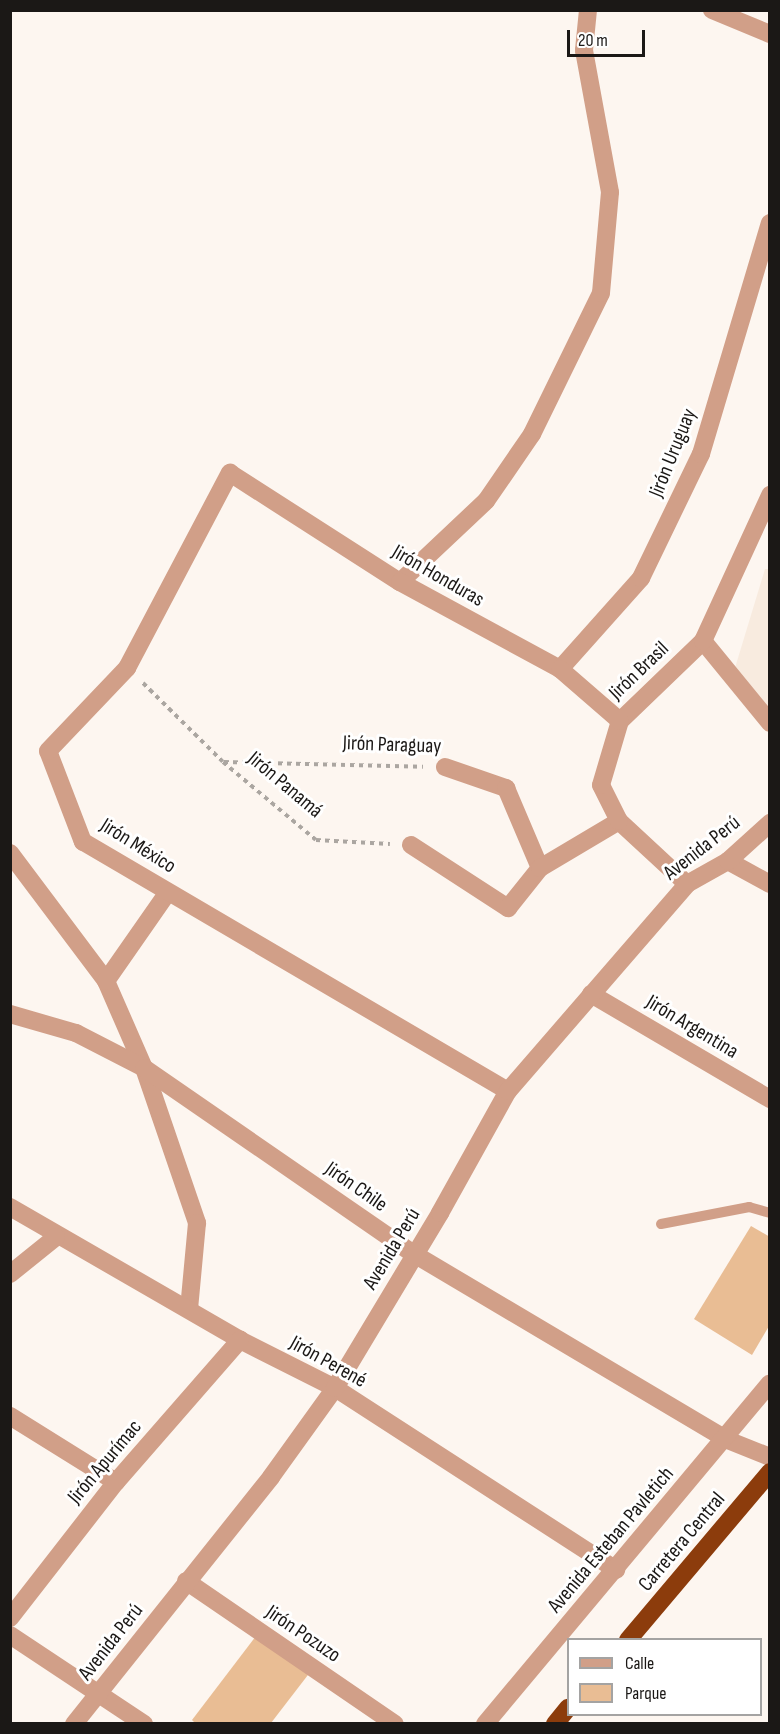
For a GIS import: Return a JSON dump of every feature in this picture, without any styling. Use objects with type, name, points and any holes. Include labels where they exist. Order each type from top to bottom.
[{"type":"highway","name":"Carretera Central","points":[[630,1638],[770,1472]]},
{"type":"highway","points":[[555,1724],[567,1709]]},
{"type":"street","points":[[400,582],[426,561],[492,491],[532,434],[601,293],[610,192],[584,50],[588,10]]},
{"type":"street","points":[[714,11],[770,34]]},
{"type":"street","name":"Jirón Uruguay","points":[[560,669],[641,578],[701,454],[770,223]]},
{"type":"street","name":"Jirón Honduras","points":[[230,473],[400,582],[560,669],[620,721]]},
{"type":"street","name":"Jirón México","points":[[230,473],[127,668],[48,751],[83,843],[508,1091]]},
{"type":"street","name":"Jirón Brasil","points":[[619,821],[601,785],[620,721],[703,641],[769,500]]},
{"type":"street","points":[[703,641],[770,723]]},
{"type":"street","name":"Jirón Paraguay","points":[[445,767],[506,788],[540,868]]},
{"type":"street","points":[[411,845],[508,908],[540,868],[619,821],[687,884]]},
{"type":"street","name":"Avenida Perú","points":[[74,1724],[271,1477],[334,1388],[508,1091],[687,884],[728,861],[770,823]]},
{"type":"street","points":[[10,853],[106,981],[144,1068],[197,1223],[189,1309]]},
{"type":"street","points":[[728,861],[770,884]]},
{"type":"street","points":[[106,981],[168,892]]},
{"type":"street","name":"Jirón Argentina","points":[[591,994],[770,1099]]},
{"type":"street","name":"Jirón Chile","points":[[10,1014],[76,1033],[144,1068],[414,1254],[725,1439],[770,1457]]},
{"type":"street","name":"Jirón Perené","points":[[10,1207],[56,1236],[189,1309],[240,1340],[334,1388],[616,1570]]},
{"type":"street","points":[[10,1274],[56,1236]]},
{"type":"street","name":"Jirón Apurímac","points":[[10,1618],[116,1482],[240,1340]]},
{"type":"street","name":"Avenida Esteban Pavletich","points":[[485,1724],[770,1383]]},
{"type":"street","points":[[10,1416],[116,1482]]},
{"type":"street","name":"Jirón Pozuzo","points":[[186,1581],[395,1724]]},
{"type":"street","points":[[10,1635],[144,1724]]},
{"type":"lane","points":[[661,1224],[749,1207],[770,1213]]},
{"type":"path","name":"Jirón Panamá","points":[[127,668],[223,762],[316,840],[411,845]]},
{"type":"path","name":"Jirón Paraguay","points":[[223,762],[445,767]]},
{"type":"shaded area","points":[[765,569],[769,569],[769,721],[731,681]]},
{"type":"green space","points":[[751,1226],[770,1237],[769,1326],[752,1355],[694,1319]]},
{"type":"green space","points":[[259,1632],[311,1671],[271,1723],[196,1724],[192,1720]]}]
